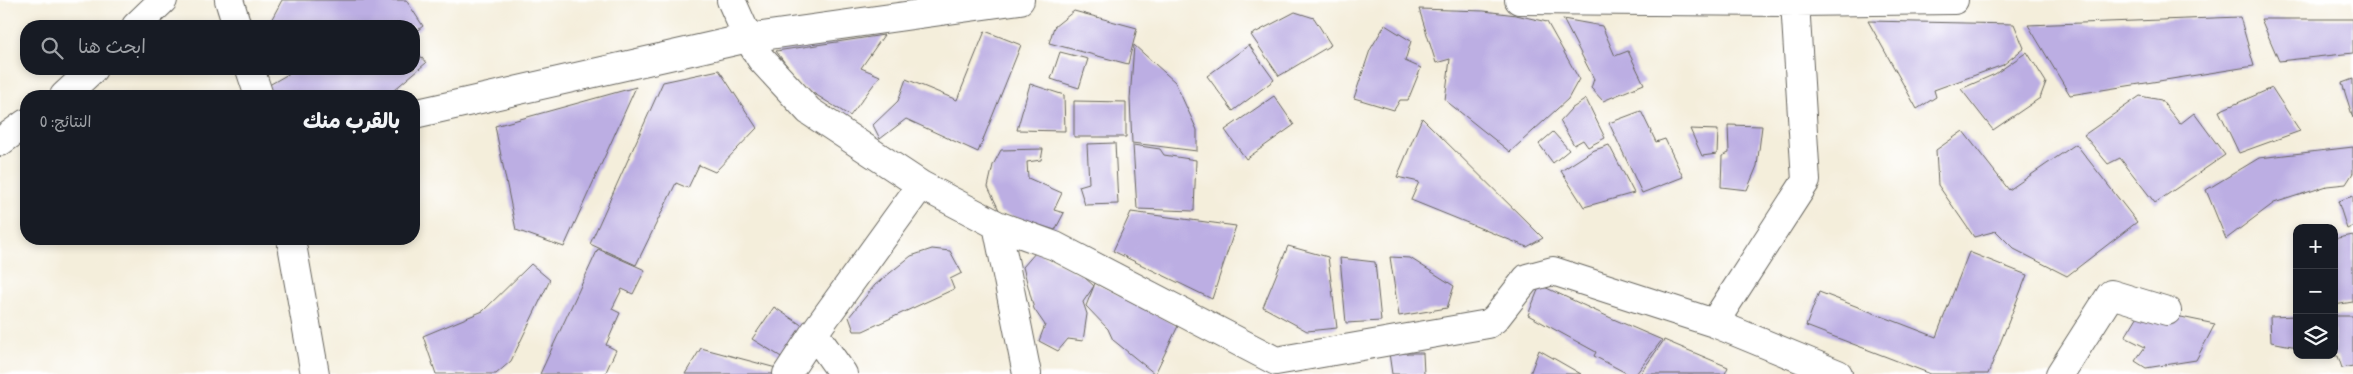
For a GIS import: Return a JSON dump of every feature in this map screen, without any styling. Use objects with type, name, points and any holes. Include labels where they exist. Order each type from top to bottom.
[{"type":"street","points":[[142,20],[163,0]]},
{"type":"street","points":[[229,0],[235,20]]},
{"type":"street","points":[[731,0],[748,38],[761,59],[808,111],[921,185],[996,225],[1055,246],[1280,362],[1488,324],[1495,319],[1527,278],[1541,272],[1553,271],[1714,323],[1838,374]]},
{"type":"street","points":[[420,113],[748,38],[1020,0]]},
{"type":"street","points":[[1519,0],[1795,2],[1954,0]]},
{"type":"street","points":[[1714,323],[1806,181],[1795,2]]},
{"type":"street","points":[[70,90],[87,75]]},
{"type":"street","points":[[252,75],[257,90]]},
{"type":"street","points":[[0,142],[20,128]]},
{"type":"street","points":[[787,374],[814,333],[921,185]]},
{"type":"street","points":[[996,225],[1027,374]]},
{"type":"street","points":[[292,245],[315,374]]},
{"type":"street","points":[[2060,374],[2111,294],[2167,311]]},
{"type":"street","points":[[814,333],[843,374]]},
{"type":"building","points":[[282,0],[406,0],[419,20],[271,20]]},
{"type":"building","points":[[1419,9],[1484,11],[1516,15],[1547,22],[1579,79],[1568,99],[1510,152],[1445,100],[1450,59],[1436,63]]},
{"type":"building","points":[[1074,11],[1137,28],[1128,64],[1049,43],[1054,27]]},
{"type":"building","points":[[1295,12],[1314,18],[1331,45],[1279,76],[1251,35]]},
{"type":"building","points":[[2240,17],[2254,66],[2070,95],[2028,25]]},
{"type":"building","points":[[1563,19],[1602,26],[1615,56],[1628,51],[1644,84],[1603,101],[1591,88],[1594,79]]},
{"type":"building","points":[[2261,19],[2353,19],[2353,53],[2279,61]]},
{"type":"building","points":[[1868,21],[2014,24],[2024,48],[2003,65],[1934,90],[1936,97],[1917,109]]},
{"type":"building","points":[[1385,25],[1411,41],[1405,61],[1421,68],[1408,100],[1400,100],[1394,110],[1354,98],[1370,50]]},
{"type":"building","points":[[985,31],[1021,45],[978,152],[906,119],[880,139],[873,125],[898,101],[906,79],[957,100]]},
{"type":"building","points":[[884,35],[861,68],[880,76],[850,116],[802,86],[776,51]]},
{"type":"building","points":[[1134,45],[1175,82],[1197,130],[1197,151],[1132,143],[1130,99]]},
{"type":"building","points":[[1249,45],[1274,80],[1233,111],[1207,76]]},
{"type":"building","points":[[1060,52],[1088,59],[1079,88],[1051,79]]},
{"type":"building","points":[[2027,52],[2046,82],[2040,98],[1993,130],[1961,89],[1995,74]]},
{"type":"building","points":[[420,56],[426,63],[420,68]]},
{"type":"building","points":[[719,70],[757,128],[715,172],[699,165],[688,188],[676,183],[636,265],[590,244],[663,82]]},
{"type":"building","points":[[287,75],[412,75],[394,90],[265,90],[264,88]]},
{"type":"building","points":[[2353,79],[2353,118],[2342,83]]},
{"type":"building","points":[[1030,84],[1064,95],[1065,131],[1017,130]]},
{"type":"building","points":[[636,87],[564,247],[516,230],[495,126]]},
{"type":"building","points":[[2272,88],[2300,131],[2239,153],[2219,111]]},
{"type":"building","points":[[1274,96],[1294,125],[1246,159],[1225,130]]},
{"type":"building","points":[[2140,96],[2161,100],[2180,124],[2194,113],[2225,155],[2155,203],[2120,158],[2108,164],[2084,135]]},
{"type":"building","points":[[1586,99],[1605,138],[1588,147],[1583,140],[1574,145],[1560,121],[1571,109]]},
{"type":"building","points":[[1074,101],[1126,102],[1126,137],[1074,137]]},
{"type":"building","points":[[1641,111],[1656,142],[1665,139],[1683,177],[1642,193],[1609,123]]},
{"type":"building","points":[[1422,118],[1543,238],[1527,247],[1411,200],[1419,182],[1397,177]]},
{"type":"building","points":[[1728,125],[1762,126],[1757,166],[1747,190],[1721,187],[1722,156],[1729,153]]},
{"type":"building","points":[[1690,129],[1718,130],[1717,154],[1702,156]]},
{"type":"building","points":[[1963,131],[2009,190],[2076,144],[2137,222],[2067,276],[2014,249],[1996,231],[1974,237],[1938,185],[1936,150]]},
{"type":"building","points":[[1553,132],[1569,150],[1553,163],[1539,144]]},
{"type":"building","points":[[1115,143],[1118,204],[1085,205],[1079,186],[1089,183],[1087,144]]},
{"type":"building","points":[[1133,145],[1160,149],[1164,155],[1196,160],[1194,211],[1137,209]]},
{"type":"building","points":[[1609,145],[1634,193],[1584,207],[1561,171],[1592,151]]},
{"type":"building","points":[[2353,147],[2353,173],[2346,184],[2327,186],[2274,203],[2226,239],[2206,190],[2259,158]]},
{"type":"building","points":[[1043,149],[1041,160],[1027,162],[1028,178],[1062,193],[1054,210],[1064,213],[1055,230],[1000,212],[988,187],[993,165],[1001,150]]},
{"type":"building","points":[[2353,196],[2353,226],[2347,229],[2338,201]]},
{"type":"building","points":[[1131,212],[1236,226],[1212,299],[1113,251]]},
{"type":"building","points":[[2353,235],[2353,302],[2338,304],[2338,269],[2338,238]]},
{"type":"building","points":[[1288,246],[1328,257],[1337,328],[1307,331],[1263,307]]},
{"type":"building","points":[[598,249],[645,270],[633,294],[622,289],[612,309],[620,313],[606,345],[616,350],[605,374],[540,374]]},
{"type":"building","points":[[932,249],[950,251],[962,273],[950,279],[954,289],[863,331],[854,331],[849,317],[875,285],[911,256]]},
{"type":"building","points":[[1036,252],[1083,276],[1094,286],[1083,302],[1087,314],[1083,341],[1068,339],[1058,351],[1039,341],[1045,325],[1034,309],[1023,267]]},
{"type":"building","points":[[1969,252],[2027,275],[1988,374],[1931,374],[1806,326],[1819,292],[1936,337]]},
{"type":"building","points":[[1390,257],[1410,258],[1454,286],[1447,308],[1399,316]]},
{"type":"building","points":[[1340,258],[1375,262],[1381,321],[1346,323]]},
{"type":"building","points":[[531,264],[550,280],[511,361],[496,374],[436,374],[423,336],[483,311]]},
{"type":"building","points":[[1095,283],[1178,326],[1155,374],[1113,340],[1108,329],[1086,306]]},
{"type":"building","points":[[1540,285],[1662,340],[1636,374],[1628,374],[1594,356],[1596,352],[1528,315]]},
{"type":"building","points":[[774,307],[803,326],[783,358],[752,339]]},
{"type":"building","points":[[2142,309],[2215,324],[2196,360],[2146,368],[2135,361],[2145,347],[2125,337]]},
{"type":"building","points":[[2293,316],[2293,346],[2271,342],[2270,317]]},
{"type":"building","points":[[2338,316],[2353,316],[2353,366],[2342,368],[2338,356]]},
{"type":"building","points":[[1664,340],[1728,367],[1725,374],[1640,374]]},
{"type":"building","points":[[701,348],[780,369],[777,374],[685,374]]},
{"type":"building","points":[[1539,350],[1581,374],[1530,374]]},
{"type":"building","points":[[1389,353],[1423,353],[1424,374],[1392,374]]}]
